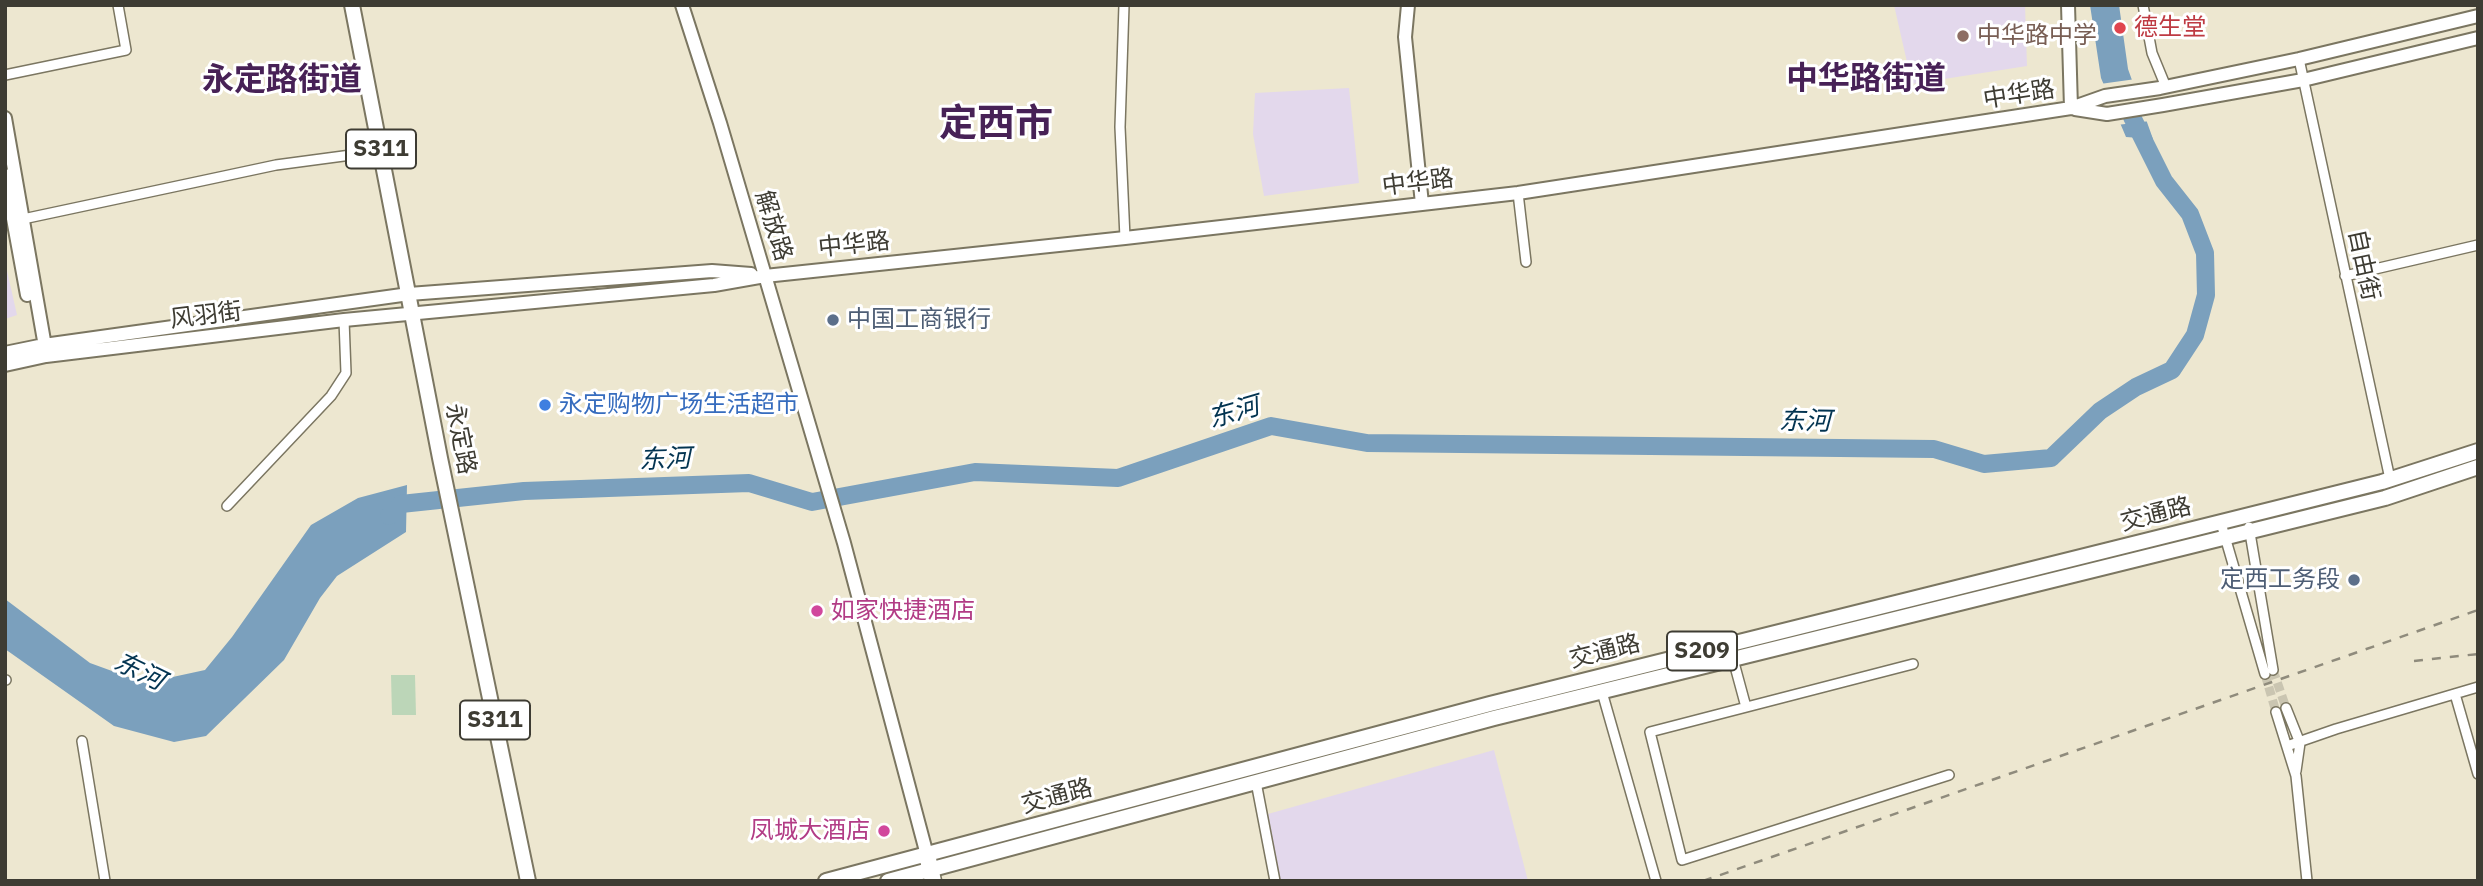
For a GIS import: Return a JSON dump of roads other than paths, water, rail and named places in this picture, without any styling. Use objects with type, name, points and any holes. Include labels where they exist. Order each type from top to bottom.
[{"type":"main road","name":"永定路","points":[[352,5],[440,458],[528,881]]},
{"type":"main road","name":"交通路","points":[[826,881],[930,869],[2249,523],[2478,451]]},
{"type":"main road","name":"交通路","points":[[2249,523],[2385,498],[2478,467]]},
{"type":"main road","name":"交通路","points":[[888,881],[1490,704],[2222,530]]},
{"type":"street","points":[[5,75],[126,50],[118,5]]},
{"type":"street","name":"解放路","points":[[682,5],[844,544],[930,869]]},
{"type":"street","points":[[1124,5],[1120,127],[1125,238]]},
{"type":"street","points":[[1408,5],[1405,37],[1422,204]]},
{"type":"street","points":[[2068,5],[2071,108]]},
{"type":"street","points":[[2143,5],[2152,52],[2163,87]]},
{"type":"street","name":"中华路","points":[[413,314],[714,285],[765,276],[1125,238],[1518,192],[2071,108],[2105,96],[2299,59],[2478,16]]},
{"type":"street","name":"中华路","points":[[2071,108],[2107,114],[2163,105],[2303,80],[2478,38]]},
{"type":"street","name":"自由街","points":[[2299,59],[2390,479]]},
{"type":"street","points":[[5,118],[23,219],[41,351]]},
{"type":"street","points":[[23,219],[276,165],[381,151]]},
{"type":"street","points":[[5,175],[41,351]]},
{"type":"street","points":[[1518,192],[1526,262]]},
{"type":"street","points":[[2345,276],[2478,245]]},
{"type":"street","name":"中华路","points":[[409,294],[712,271],[765,276]]},
{"type":"street","name":"风羽街","points":[[5,365],[41,351],[409,294]]},
{"type":"street","name":"风羽街","points":[[5,354],[413,314]]},
{"type":"street","points":[[227,506],[331,396],[346,373],[344,320]]},
{"type":"street","points":[[2222,530],[2269,672],[2249,523]]},
{"type":"street","points":[[1733,659],[1746,707]]},
{"type":"street","points":[[1913,664],[1650,732],[1682,860],[1948,775]]},
{"type":"street","points":[[2287,747],[2336,729],[2478,687]]},
{"type":"street","points":[[1602,692],[1656,881]]},
{"type":"street","points":[[2455,694],[2478,774]]},
{"type":"street","points":[[2286,708],[2300,743],[2296,776]]},
{"type":"street","points":[[2276,712],[2296,776],[2307,881]]},
{"type":"street","points":[[82,741],[105,881]]},
{"type":"street","points":[[1256,782],[1275,881]]},
{"type":"water","points":[[2090,5],[2119,5],[2128,69],[2153,139],[2126,137],[2101,78]]},
{"type":"water","points":[[407,485],[406,532],[337,576],[320,598],[284,660],[206,736],[174,742],[114,726],[5,649],[5,599],[90,663],[145,683],[205,670],[232,637],[311,525],[358,498]]},
{"type":"waterway","name":"东河","points":[[389,516],[401,504],[524,491],[749,483],[812,502],[975,472],[1118,478],[1271,426],[1367,443],[1934,449],[1984,464],[2051,458],[2100,411],[2136,387],[2172,370],[2195,335],[2206,295],[2205,253],[2190,214],[2164,181],[2132,117]]},
{"type":"tunnel","points":[[2273,670],[2286,708]]},
{"type":"tunnel","points":[[2265,674],[2276,712]]},
{"type":"railway","points":[[1703,881],[2478,610]]},
{"type":"railway","points":[[2414,661],[2478,654]]},
{"type":"place","name":"德生堂","points":[[2120,28]]},
{"type":"place","name":"中华路中学","points":[[1963,36]]},
{"type":"place","name":"中国工商银行","points":[[833,320]]},
{"type":"place","name":"永定购物广场生活超市","points":[[545,405]]},
{"type":"place","name":"定西工务段","points":[[2354,580]]},
{"type":"place","name":"如家快捷酒店","points":[[817,611]]},
{"type":"place","name":"凤城大酒店","points":[[884,831]]},
{"type":"district","name":"中华路街道","points":[[1866,80]]},
{"type":"district","name":"永定路街道","points":[[282,81]]},
{"type":"district","name":"定西市","points":[[996,125]]}]
